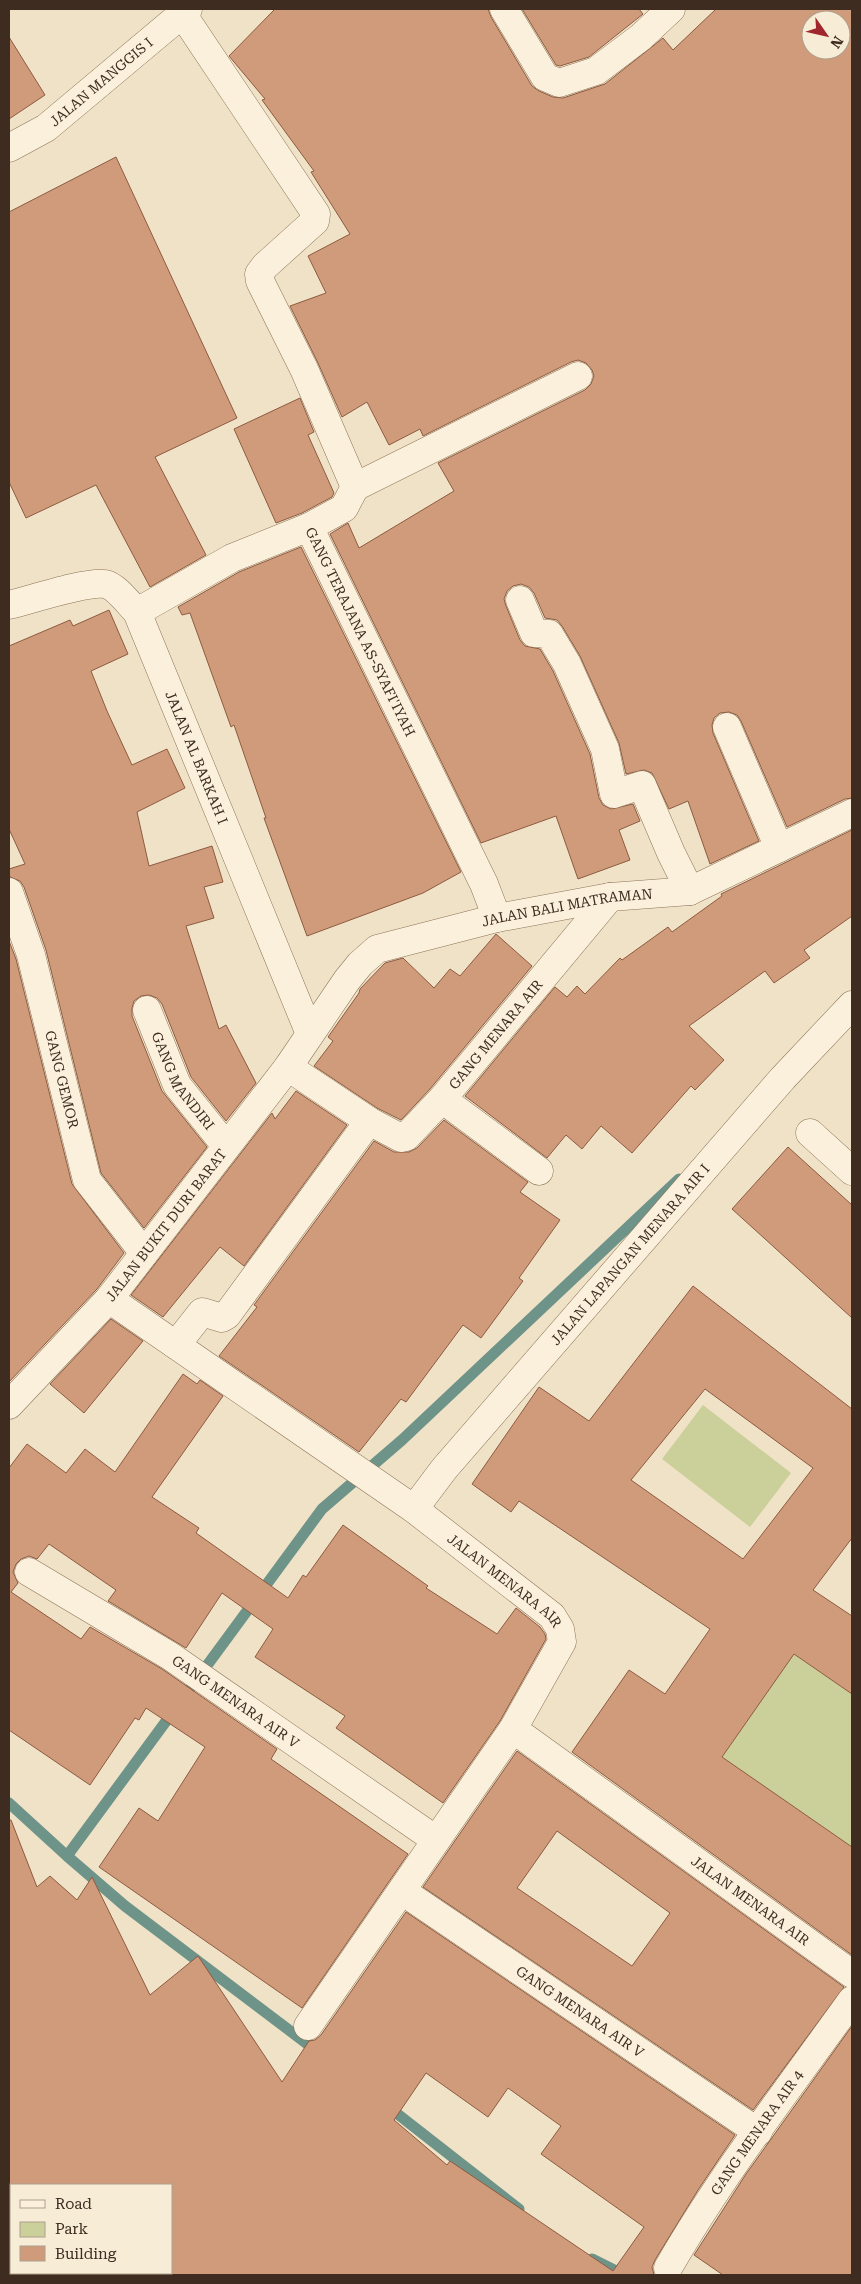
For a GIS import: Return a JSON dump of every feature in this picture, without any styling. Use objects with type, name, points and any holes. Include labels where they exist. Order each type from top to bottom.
[{"type":"street","points":[[504,9],[545,77],[559,82],[596,71],[641,37],[671,9]]},
{"type":"street","points":[[186,12],[316,214],[315,221],[265,266],[259,274],[260,281],[304,369],[355,487],[578,376]]},
{"type":"street","name":"JALAN MANGGIS I","points":[[9,148],[46,128],[186,12]]},
{"type":"street","name":"GANG TERAJANA AS-SYAFI'IYAH","points":[[355,487],[344,508],[309,528],[484,884],[498,918]]},
{"type":"street","points":[[137,612],[232,558],[309,528]]},
{"type":"street","name":"JALAN AL BARKAH I","points":[[9,605],[82,586],[106,584],[137,612],[310,1034]]},
{"type":"street","points":[[520,600],[534,633],[549,634],[567,664],[605,749],[614,794],[642,785],[671,853],[690,891]]},
{"type":"street","points":[[727,727],[779,848]]},
{"type":"street","name":"JALAN BALI MATRAMAN","points":[[310,1034],[347,980],[360,964],[377,949],[498,918],[610,896],[690,891],[852,813]]},
{"type":"street","name":"GANG GEMOR","points":[[9,892],[13,918],[31,955],[87,1180],[144,1253]]},
{"type":"street","name":"GANG MENARA AIR","points":[[288,1067],[368,1121],[400,1138],[406,1137],[442,1099],[610,896]]},
{"type":"street","name":"JALAN LAPANGAN MENARA AIR I","points":[[414,1509],[444,1470],[783,1078],[852,1005]]},
{"type":"street","name":"GANG MANDIRI","points":[[147,1010],[177,1085],[226,1146]]},
{"type":"street","name":"JALAN BUKIT DURI BARAT","points":[[9,1405],[109,1299],[288,1067],[310,1034]]},
{"type":"street","points":[[442,1099],[539,1171]]},
{"type":"street","points":[[176,1345],[202,1312],[222,1318],[227,1315],[368,1121]]},
{"type":"street","points":[[810,1133],[852,1171]]},
{"type":"street","name":"JALAN MENARA AIR","points":[[109,1299],[414,1509],[552,1616],[560,1629],[562,1642],[513,1729],[852,1974]]},
{"type":"street","name":"GANG MENARA AIR V","points":[[29,1572],[213,1685],[436,1840]]},
{"type":"street","points":[[308,2026],[513,1729]]},
{"type":"street","name":"GANG MENARA AIR V","points":[[402,1891],[758,2132]]},
{"type":"street","name":"GANG MENARA AIR 4","points":[[668,2268],[682,2243],[758,2132],[852,2000]]},
{"type":"green space","points":[[703,1405],[791,1473],[750,1527],[662,1459]]},
{"type":"green space","points":[[794,1654],[852,1694],[852,1847],[722,1757]]},
{"type":"building","points":[[275,9],[488,9],[532,86],[553,97],[563,98],[605,84],[663,38],[673,50],[716,9],[852,9],[852,798],[845,799],[787,827],[741,721],[737,715],[729,712],[720,713],[714,718],[712,725],[713,733],[759,841],[710,864],[688,801],[669,809],[652,773],[644,770],[626,774],[619,743],[580,656],[562,626],[557,620],[545,618],[534,593],[529,587],[521,584],[513,586],[507,591],[504,599],[506,606],[520,640],[525,646],[540,649],[553,671],[590,754],[599,798],[603,805],[611,809],[633,804],[640,821],[619,830],[630,860],[578,879],[556,816],[481,843],[330,534],[348,523],[359,548],[454,491],[438,463],[585,390],[591,384],[594,376],[586,363],[578,360],[571,362],[423,436],[420,429],[389,445],[367,402],[342,417],[290,306],[326,293],[308,256],[350,234],[311,172],[314,171],[262,100],[265,99],[229,56]]},
{"type":"building","points":[[522,9],[639,9],[643,14],[589,57],[560,66],[556,65]]},
{"type":"building","points":[[9,37],[45,95],[9,119]]},
{"type":"building","points":[[116,157],[237,418],[155,457],[206,555],[150,587],[96,485],[26,518],[9,482],[9,212]]},
{"type":"building","points":[[300,398],[314,432],[308,435],[334,493],[332,497],[302,513],[276,523],[234,429]]},
{"type":"building","points":[[301,547],[461,872],[423,893],[307,936],[264,818],[266,818],[234,725],[231,727],[190,613],[182,615],[178,607],[239,572]]},
{"type":"building","points":[[109,610],[128,654],[91,671],[107,711],[132,765],[167,749],[185,788],[137,812],[149,866],[212,846],[223,882],[204,887],[214,918],[186,926],[219,1029],[226,1025],[256,1083],[226,1121],[191,1077],[162,1004],[157,998],[149,995],[141,996],[134,1001],[132,1016],[162,1091],[207,1147],[144,1228],[101,1173],[46,950],[24,887],[20,881],[10,877],[9,874],[9,869],[25,864],[9,829],[9,646],[70,620],[73,626]]},
{"type":"building","points":[[852,830],[852,916],[804,950],[810,958],[774,983],[765,971],[689,1026],[724,1060],[695,1090],[691,1086],[632,1153],[601,1126],[582,1149],[566,1135],[547,1158],[465,1096],[555,987],[567,997],[577,986],[585,994],[620,958],[622,960],[668,927],[672,932],[722,896],[721,894]]},
{"type":"building","points":[[496,934],[532,966],[430,1089],[401,1120],[377,1108],[314,1066],[333,1041],[328,1037],[360,989],[385,963],[403,958],[434,988],[450,969],[460,976]]},
{"type":"building","points":[[9,941],[16,959],[72,1184],[124,1253],[97,1289],[9,1382]]},
{"type":"building","points":[[296,1091],[347,1125],[244,1266],[220,1247],[163,1317],[131,1295],[272,1113],[275,1119]]},
{"type":"building","points":[[444,1120],[528,1182],[520,1192],[560,1220],[519,1278],[523,1281],[481,1338],[463,1325],[406,1402],[401,1399],[359,1452],[219,1356],[257,1307],[254,1305],[374,1141],[394,1152],[409,1152],[417,1148]]},
{"type":"building","points":[[788,1147],[852,1205],[852,1318],[732,1209]]},
{"type":"building","points":[[693,1286],[852,1409],[852,1538],[813,1590],[852,1616],[852,1694],[794,1654],[722,1757],[852,1847],[852,1955],[572,1752],[629,1670],[665,1694],[710,1629],[519,1501],[511,1512],[472,1484],[539,1387],[589,1421]],"holes":[[[705,1389],[813,1468],[743,1559],[631,1480]]]},
{"type":"building","points":[[111,1319],[143,1341],[84,1413],[50,1384]]},
{"type":"building","points":[[183,1374],[197,1384],[200,1380],[223,1396],[152,1497],[199,1528],[196,1533],[288,1598],[303,1575],[306,1577],[343,1525],[428,1586],[426,1588],[497,1634],[516,1608],[540,1627],[546,1639],[500,1721],[443,1803],[336,1728],[345,1716],[255,1657],[273,1629],[222,1593],[186,1648],[108,1601],[116,1590],[49,1544],[37,1559],[29,1556],[21,1559],[16,1564],[13,1572],[18,1583],[11,1592],[81,1639],[90,1627],[162,1669],[277,1749],[271,1759],[408,1854],[302,2008],[99,1867],[139,1808],[158,1821],[205,1747],[146,1708],[139,1720],[135,1718],[90,1785],[9,1730],[9,1468],[27,1444],[66,1473],[85,1449],[115,1472]]},
{"type":"building","points":[[517,1751],[844,1987],[753,2110],[423,1887]],"holes":[[[557,1831],[670,1913],[632,1966],[517,1888]]]},
{"type":"building","points":[[9,1820],[11,1820],[37,1887],[50,1876],[77,1900],[92,1877],[150,1995],[198,1956],[282,2082],[309,2041],[315,2040],[321,2035],[406,1912],[735,2135],[698,2190],[655,2260],[652,2267],[654,2275],[171,2275],[172,2184],[10,2185]],"holes":[[[426,2073],[488,2117],[508,2088],[561,2126],[541,2154],[644,2227],[613,2271],[450,2161],[447,2165],[394,2120]]]},
{"type":"building","points":[[852,2026],[852,2275],[723,2275],[694,2255],[746,2174]]},
{"type":"waterway","points":[[9,1803],[67,1856],[322,1509],[402,1440],[679,1179]]},
{"type":"waterway","points":[[67,1856],[125,1906],[318,2052]]},
{"type":"waterway","points":[[386,2105],[519,2209]]},
{"type":"waterway","points":[[592,2259],[624,2275]]}]
